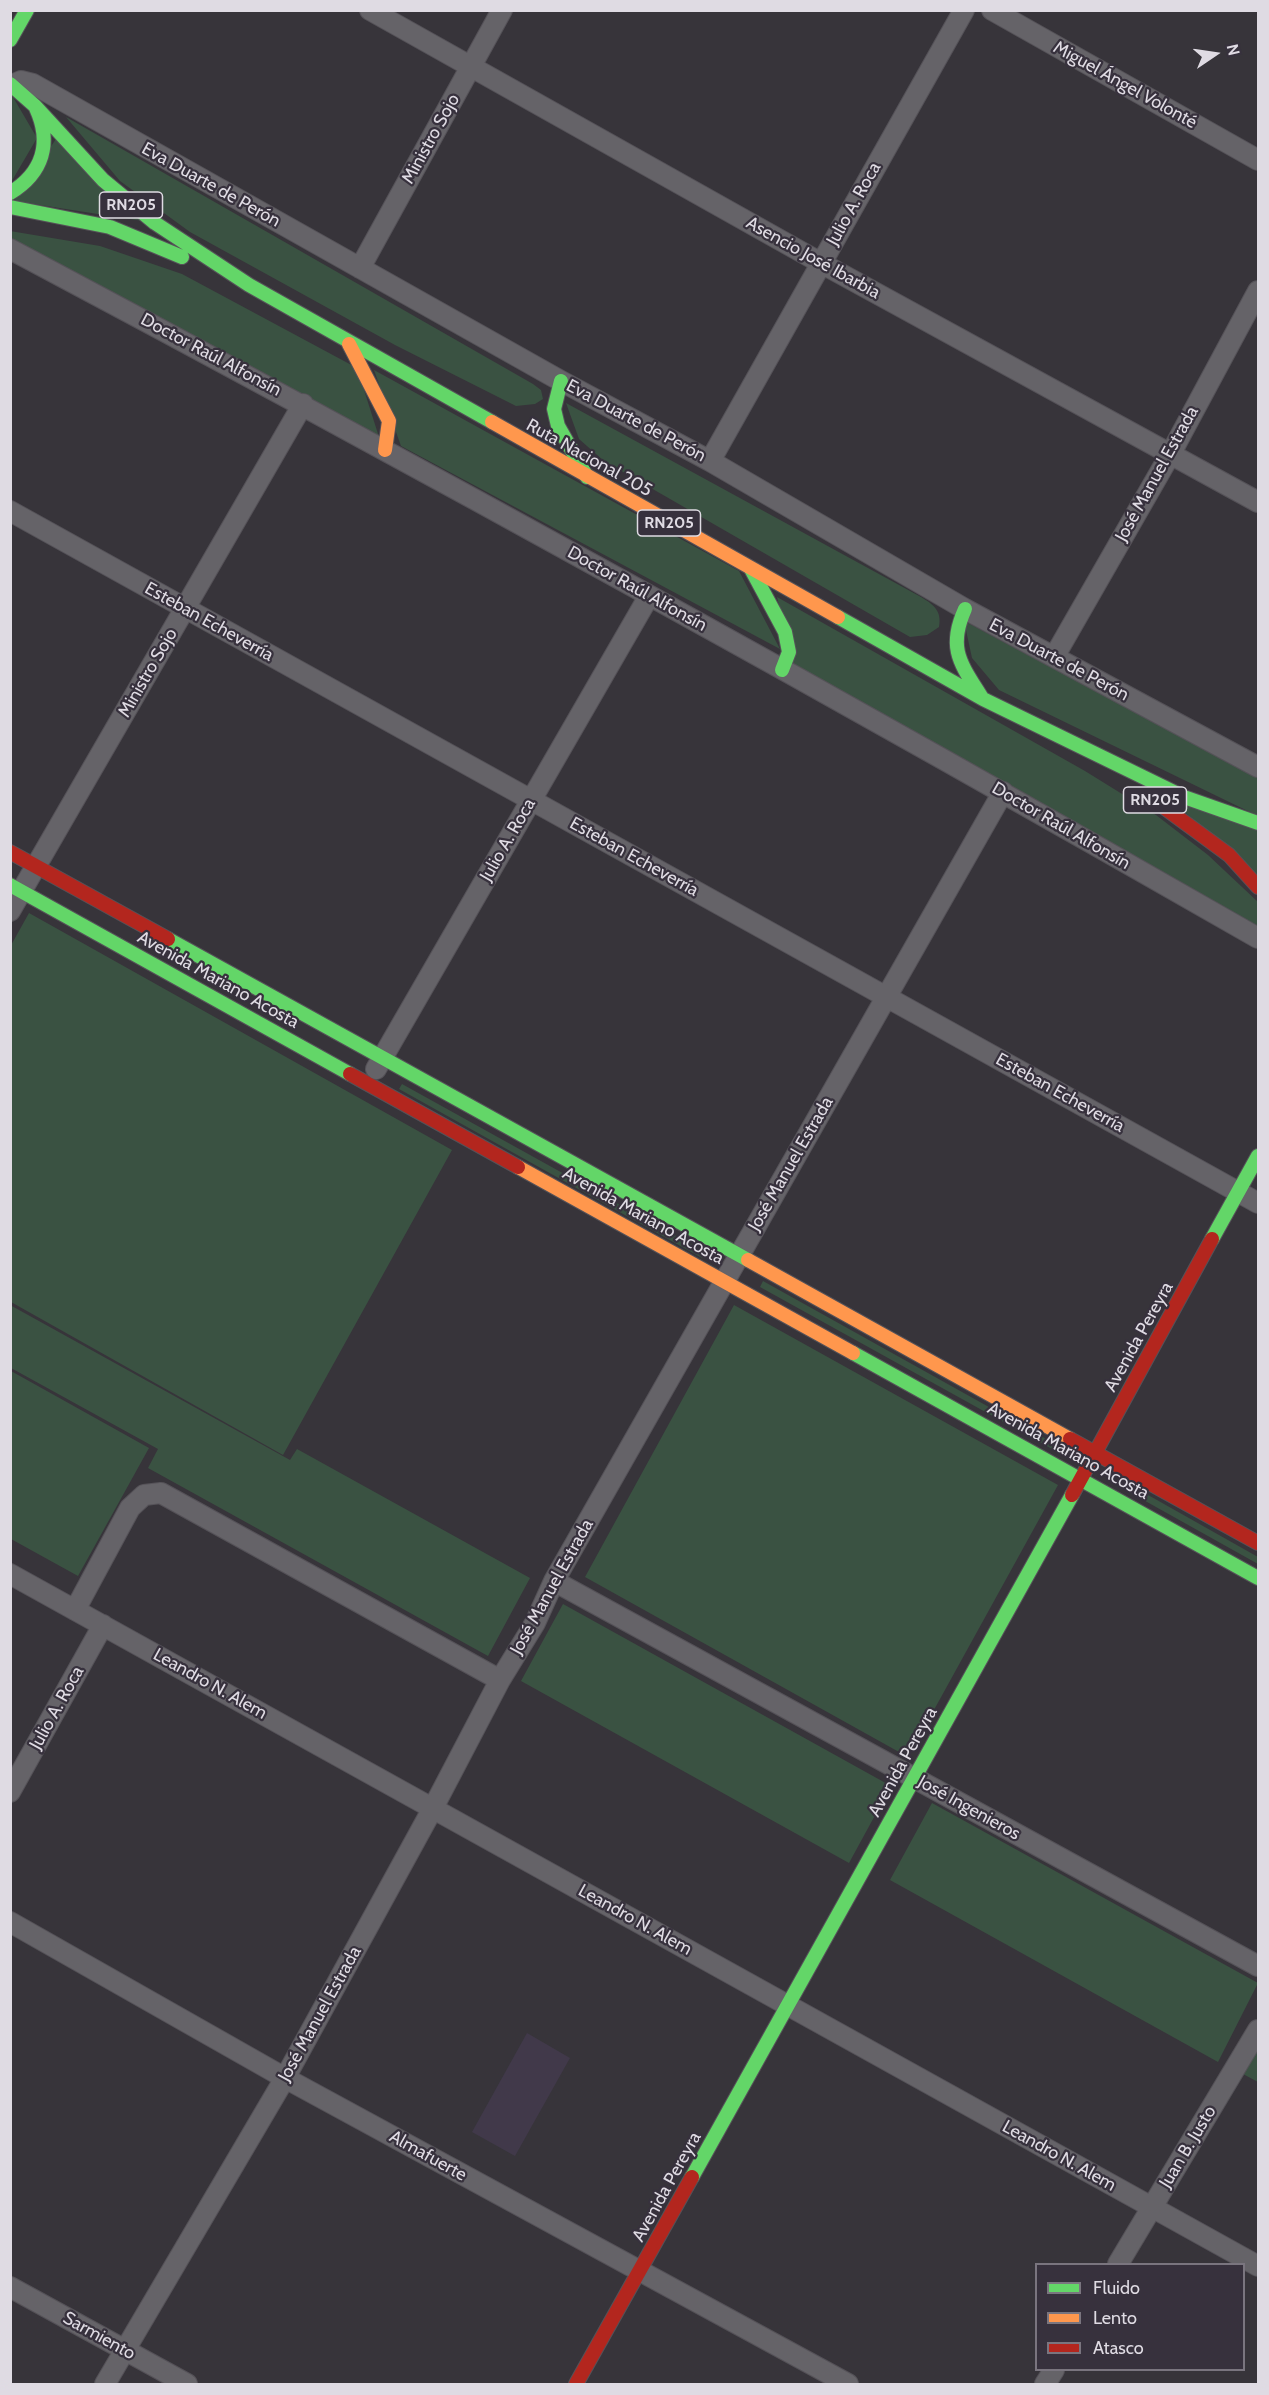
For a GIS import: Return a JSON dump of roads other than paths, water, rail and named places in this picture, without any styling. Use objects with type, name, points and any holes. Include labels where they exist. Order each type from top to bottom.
[{"type":"main road","points":[[10,40],[27,10]]},
{"type":"main road","points":[[10,193],[22,188],[37,172],[44,156],[47,139],[33,93]]},
{"type":"main road","name":"Ruta Nacional 205","points":[[33,93],[103,180],[136,209],[249,285],[349,344],[982,699],[1184,797],[1258,823]]},
{"type":"main road","name":"Ruta Nacional 205","points":[[10,207],[110,227],[249,285]]},
{"type":"main road","points":[[349,344],[389,421],[385,450]]},
{"type":"main road","points":[[561,381],[554,409],[558,426],[588,477]]},
{"type":"main road","points":[[750,568],[774,610],[787,640],[789,653],[782,670]]},
{"type":"main road","points":[[965,609],[955,628],[956,654],[982,699]]},
{"type":"main road","name":"Ruta Nacional 205","points":[[1040,727],[1179,816],[1228,855],[1258,887]]},
{"type":"main road","name":"Avenida Mariano Acosta","points":[[10,852],[1258,1544]]},
{"type":"main road","name":"Avenida Mariano Acosta","points":[[16,888],[1258,1578]]},
{"type":"main road","name":"Avenida Pereyra","points":[[576,2385],[916,1778],[1258,1156]]},
{"type":"street","name":"Asencio José Ibarbia","points":[[370,10],[821,263],[1258,502]]},
{"type":"street","name":"Ministro Sojo","points":[[360,268],[502,10]]},
{"type":"street","name":"Julio A. Roca","points":[[710,461],[964,10]]},
{"type":"street","name":"Miguel Ángel Volonté","points":[[992,10],[1258,160]]},
{"type":"street","points":[[11,80],[21,81],[33,93]]},
{"type":"street","name":"Eva Duarte de Perón","points":[[33,93],[360,268],[561,381],[710,461],[965,609],[1258,767]]},
{"type":"street","name":"Doctor Raúl Alfonsín","points":[[10,249],[303,404],[1003,792],[1258,939]]},
{"type":"street","name":"José Manuel Estrada","points":[[1054,657],[1171,453],[1258,291]]},
{"type":"street","name":"Ministro Sojo","points":[[10,911],[16,888],[37,866],[303,404]]},
{"type":"street","name":"Esteban Echeverría","points":[[10,511],[1258,1203]]},
{"type":"street","name":"Julio A. Roca","points":[[368,1083],[649,596]]},
{"type":"street","name":"José Manuel Estrada","points":[[105,2385],[285,2078],[433,1808],[500,1680],[535,1623],[554,1581],[1003,792]]},
{"type":"street","points":[[75,1610],[129,1508],[144,1495],[161,1493],[500,1680]]},
{"type":"street","name":"Leandro N. Alem","points":[[10,1574],[1258,2266]]},
{"type":"street","name":"José Ingenieros","points":[[554,1581],[1258,1966]]},
{"type":"street","name":"Julio A. Roca","points":[[10,1791],[103,1625]]},
{"type":"street","name":"Almafuerte","points":[[10,1922],[285,2078],[848,2385]]},
{"type":"street","name":"Juan B. Justo","points":[[1119,2263],[1258,2030]]},
{"type":"street","name":"Sarmiento","points":[[10,2287],[187,2385]]},
{"type":"street","points":[[1045,2385],[1053,2371]]}]
